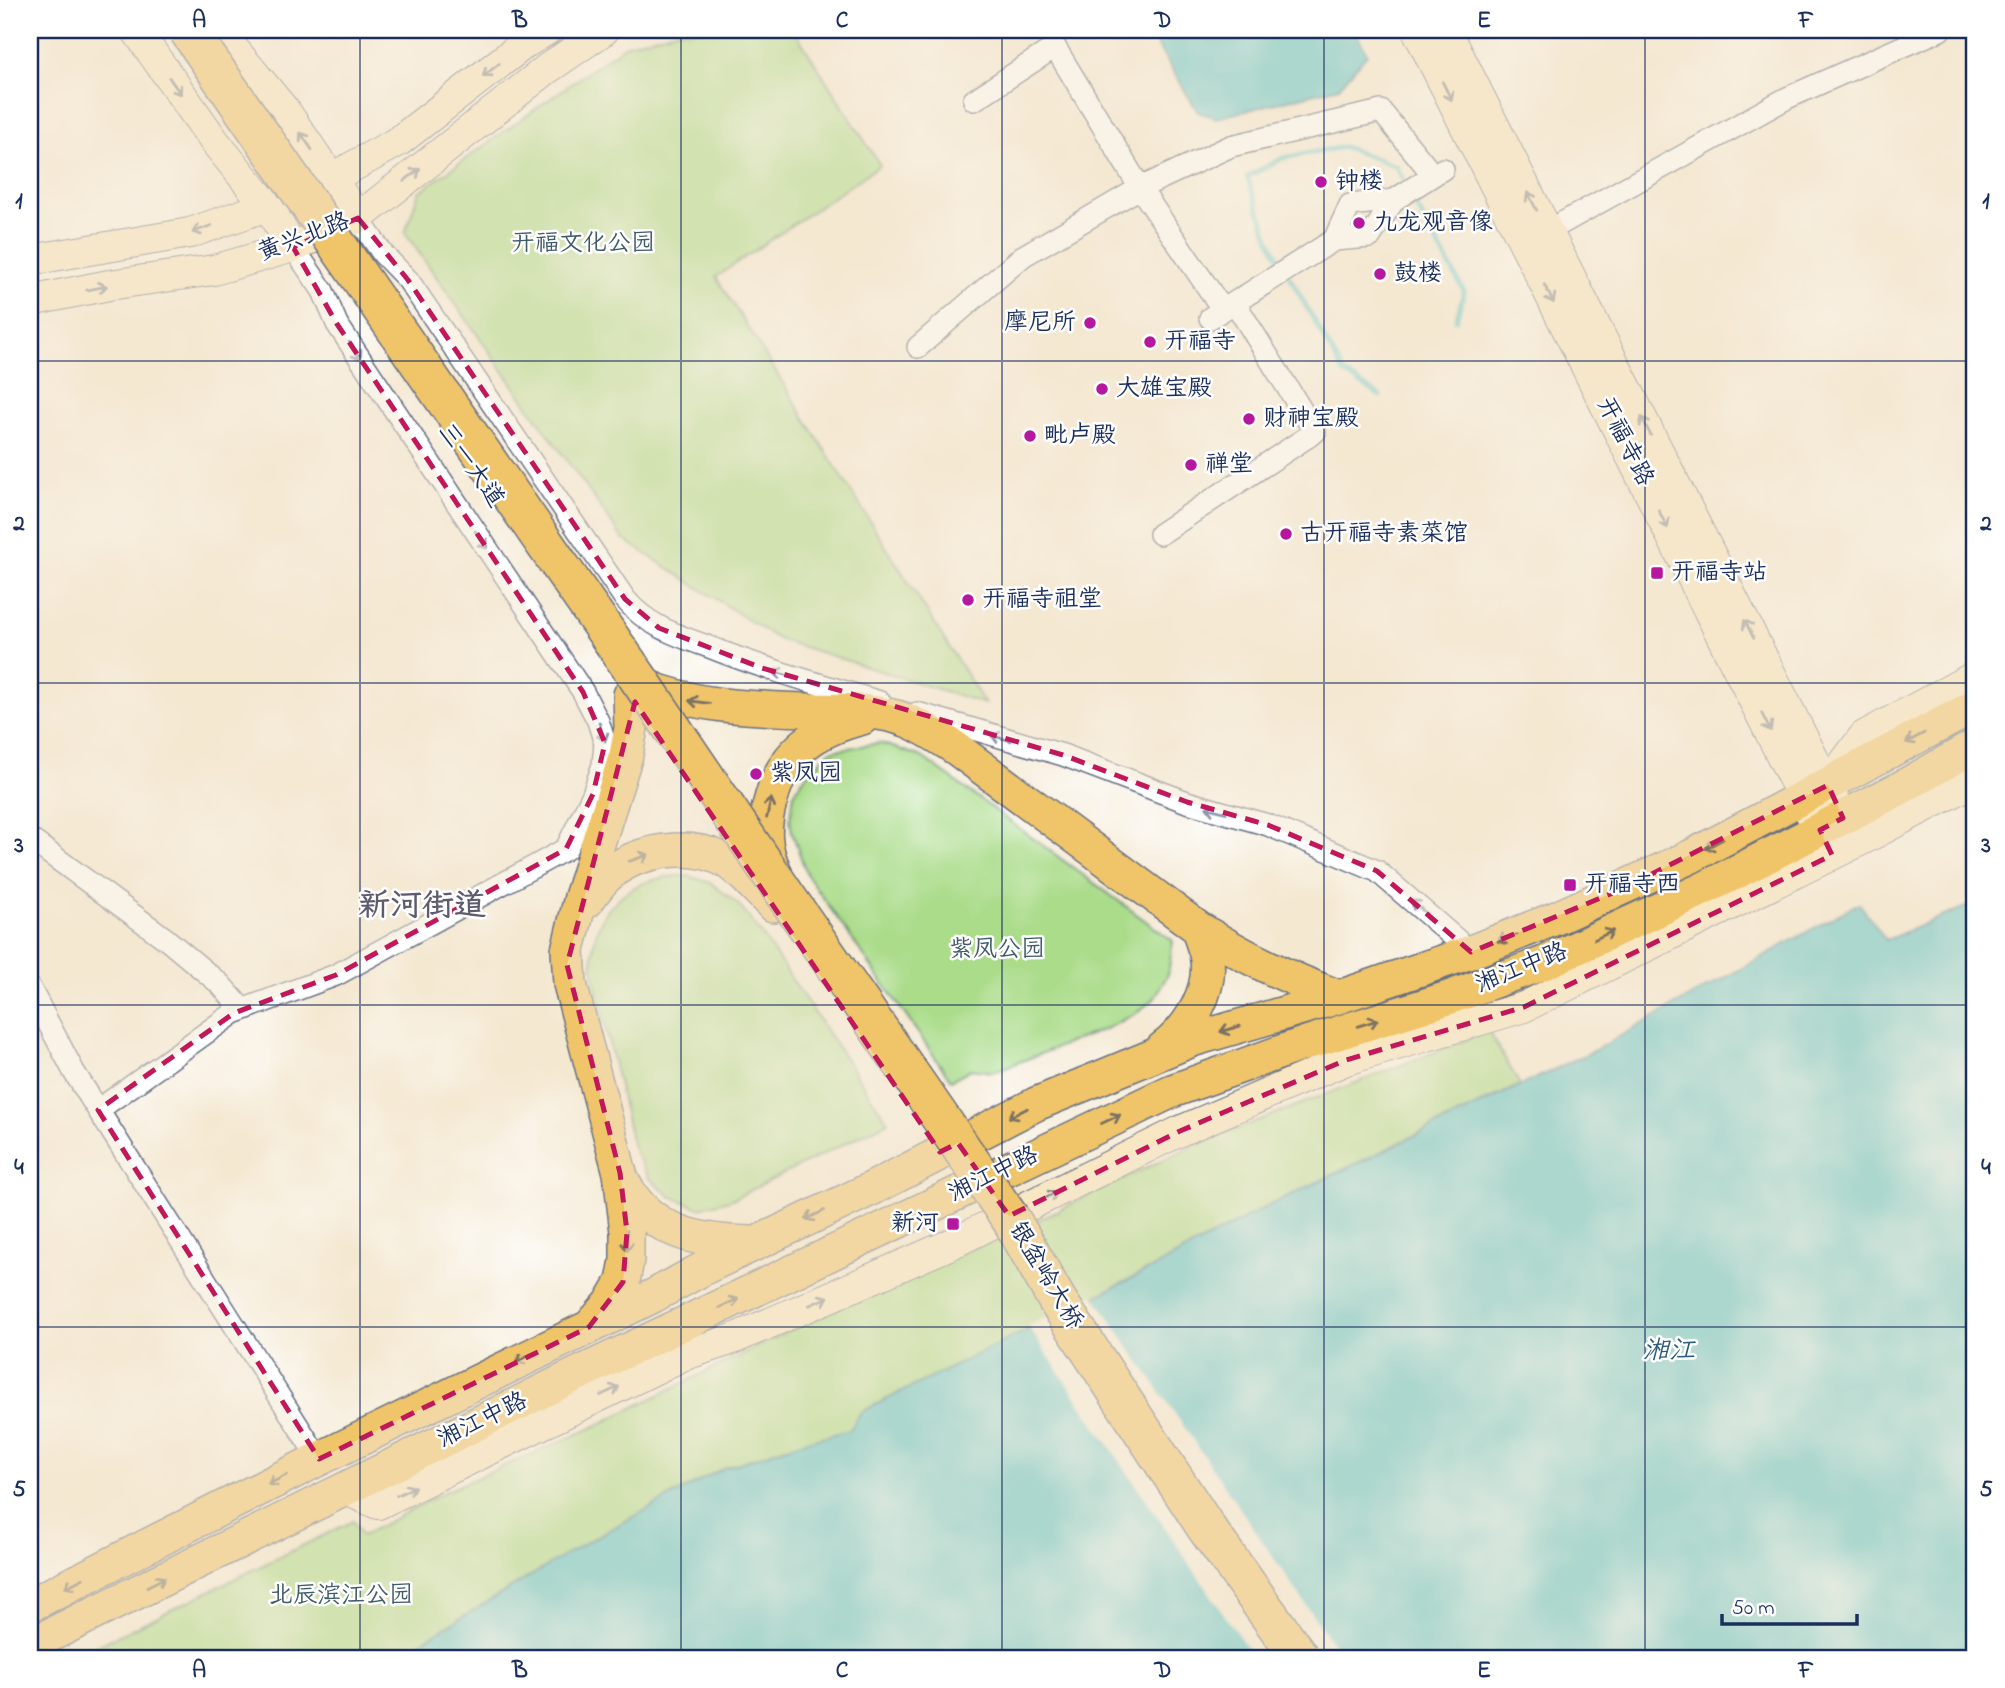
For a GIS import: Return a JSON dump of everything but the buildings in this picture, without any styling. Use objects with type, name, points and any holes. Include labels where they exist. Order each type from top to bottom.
[{"type":"highway","name":"三一大道","points":[[164,30],[637,690]]},
{"type":"highway","name":"三一大道","points":[[188,30],[780,900]]},
{"type":"highway","name":"银盆岭大桥","points":[[780,900],[993,1230],[1040,1310],[1274,1658]]},
{"type":"highway","name":"银盆岭大桥","points":[[780,900],[1012,1221],[1057,1300],[1207,1529],[1300,1658]]},
{"type":"main road","points":[[755,1243],[723,1243],[677,1233],[640,1207],[629,1194],[620,1173],[569,984],[568,950],[626,755],[637,690],[712,704],[808,710],[860,710],[888,715],[926,729],[957,749],[1198,928],[1277,973],[1339,997]]},
{"type":"main road","name":"湘江中路","points":[[30,1605],[319,1458],[755,1243],[872,1189],[1036,1104],[1192,1040],[1339,997],[1471,952],[1554,919],[1692,856],[1975,706]]},
{"type":"main road","points":[[780,900],[764,836],[766,813],[784,765],[792,755],[822,732],[866,717],[888,715]]},
{"type":"main road","name":"湘江中路","points":[[30,1646],[559,1383],[1172,1091],[1303,1044],[1448,998],[1544,962],[1703,889],[1838,837],[1975,746]]},
{"type":"main road","points":[[575,921],[599,884],[613,871],[641,857],[674,851],[695,851],[719,857],[780,900]]},
{"type":"main road","points":[[1151,1056],[1176,1039],[1200,1002],[1207,971],[1206,955],[1198,928]]},
{"type":"main road","points":[[589,1327],[610,1304],[625,1271],[627,1232],[620,1173]]},
{"type":"street","points":[[98,1111],[234,1013],[336,975],[566,849],[593,794],[603,765],[606,743],[583,692],[337,324],[323,291],[267,206],[215,142],[136,30]]},
{"type":"street","points":[[218,30],[286,112],[383,254],[408,280],[637,614],[659,628],[762,668],[1062,755],[1187,802],[1268,825],[1377,871],[1471,952]]},
{"type":"street","name":"黄兴北路","points":[[30,260],[190,233],[267,206],[332,178],[399,141],[524,44],[547,30]]},
{"type":"street","name":"黄兴北路","points":[[30,301],[110,285],[214,270],[293,247],[358,218],[547,69],[604,30]]},
{"type":"street","name":"开福寺路","points":[[1417,30],[1536,238],[1838,837]]},
{"type":"street","name":"开福寺路","points":[[1446,30],[1536,238]]},
{"type":"street","points":[[1536,238],[1787,99],[1940,30]]},
{"type":"street","points":[[974,100],[1055,47],[1140,188],[1223,311],[1315,432],[1160,534]]},
{"type":"street","points":[[918,346],[1023,256],[1140,188],[1231,146],[1381,111],[1434,175],[1394,200],[1370,237],[1334,240],[1223,311]]},
{"type":"street","points":[[1334,240],[1350,205],[1394,200]]},
{"type":"street","name":"湘江中路","points":[[1816,791],[1864,736],[1975,676]]},
{"type":"street","points":[[344,1489],[378,1504],[682,1356],[733,1339],[951,1244],[1180,1131],[1346,1060],[1524,1007],[1838,837],[1975,780]]},
{"type":"street","points":[[30,839],[166,939],[220,984],[243,1010]]},
{"type":"street","points":[[30,988],[74,1072],[319,1458]]},
{"type":"street","points":[[645,1343],[733,1339]]},
{"type":"highlighted area","points":[[358,218],[408,280],[625,599],[659,628],[762,668],[1063,755],[1187,802],[1268,825],[1377,871],[1471,952],[1622,889],[1828,785],[1843,818],[1820,830],[1832,855],[1524,1007],[1346,1060],[1180,1131],[1009,1216],[958,1143],[940,1152],[635,702],[567,965],[620,1173],[627,1232],[623,1282],[589,1327],[319,1459],[98,1110],[234,1013],[336,975],[566,849],[593,794],[605,743],[583,692],[337,324],[293,247]]},
{"type":"green space","name":"开福文化公园","points":[[679,30],[794,30],[880,165],[716,277],[985,704],[778,639],[623,539],[405,233],[419,192],[627,44]]},
{"type":"green space","name":"紫凤公园","points":[[880,743],[922,757],[1173,941],[1168,974],[1154,999],[1135,1014],[1105,1029],[993,1072],[971,1069],[951,1080],[807,875],[792,832],[790,819],[794,794],[802,780],[830,751]]},
{"type":"green space","points":[[676,876],[688,876],[711,883],[738,904],[762,935],[888,1122],[733,1199],[699,1208],[670,1196],[649,1178],[633,1148],[593,973],[596,935],[602,919],[612,905],[639,885]]},
{"type":"green space","name":"北辰滨江公园","points":[[1489,1031],[1520,1085],[1270,1205],[1157,1266],[861,1412],[851,1430],[802,1442],[724,1468],[592,1539],[390,1658],[72,1658],[353,1521],[362,1536],[444,1492],[594,1427],[848,1302],[1046,1216],[1188,1148]]},
{"type":"water","points":[[1148,30],[1355,30],[1367,54],[1339,87],[1217,118],[1198,112]]},
{"type":"water","name":"湘江","points":[[1859,903],[1886,940],[1975,903],[1975,1658],[390,1658],[592,1539],[724,1468],[802,1442],[850,1430],[861,1412],[1157,1266],[1270,1205],[1597,1049]]},
{"type":"pier","points":[[1093,1294],[1342,1658],[1254,1658],[1028,1326]]},
{"type":"waterway","points":[[1283,265],[1271,243],[1247,177],[1283,158],[1344,147],[1396,166],[1407,188]]},
{"type":"waterway","points":[[1411,197],[1464,291],[1456,320]]},
{"type":"waterway","points":[[1289,276],[1344,373],[1380,396]]},
{"type":"place","name":"钟楼","points":[[1321,182]]},
{"type":"place","name":"九龙观音像","points":[[1359,223]]},
{"type":"place","name":"鼓楼","points":[[1380,274]]},
{"type":"place","name":"摩尼所","points":[[1090,323]]},
{"type":"place","name":"开福寺","points":[[1150,342]]},
{"type":"place","name":"大雄宝殿","points":[[1102,389]]},
{"type":"place","name":"财神宝殿","points":[[1249,419]]},
{"type":"place","name":"毗卢殿","points":[[1030,436]]},
{"type":"place","name":"禅堂","points":[[1191,465]]},
{"type":"place","name":"古开福寺素菜馆","points":[[1286,534]]},
{"type":"place","name":"开福寺站","points":[[1657,573]]},
{"type":"place","name":"开福寺祖堂","points":[[968,600]]},
{"type":"place","name":"紫凤园","points":[[756,774]]},
{"type":"place","name":"开福寺西","points":[[1570,885]]},
{"type":"place","name":"新河","points":[[953,1224]]},
{"type":"district","name":"新河街道","points":[[422,907]]}]
